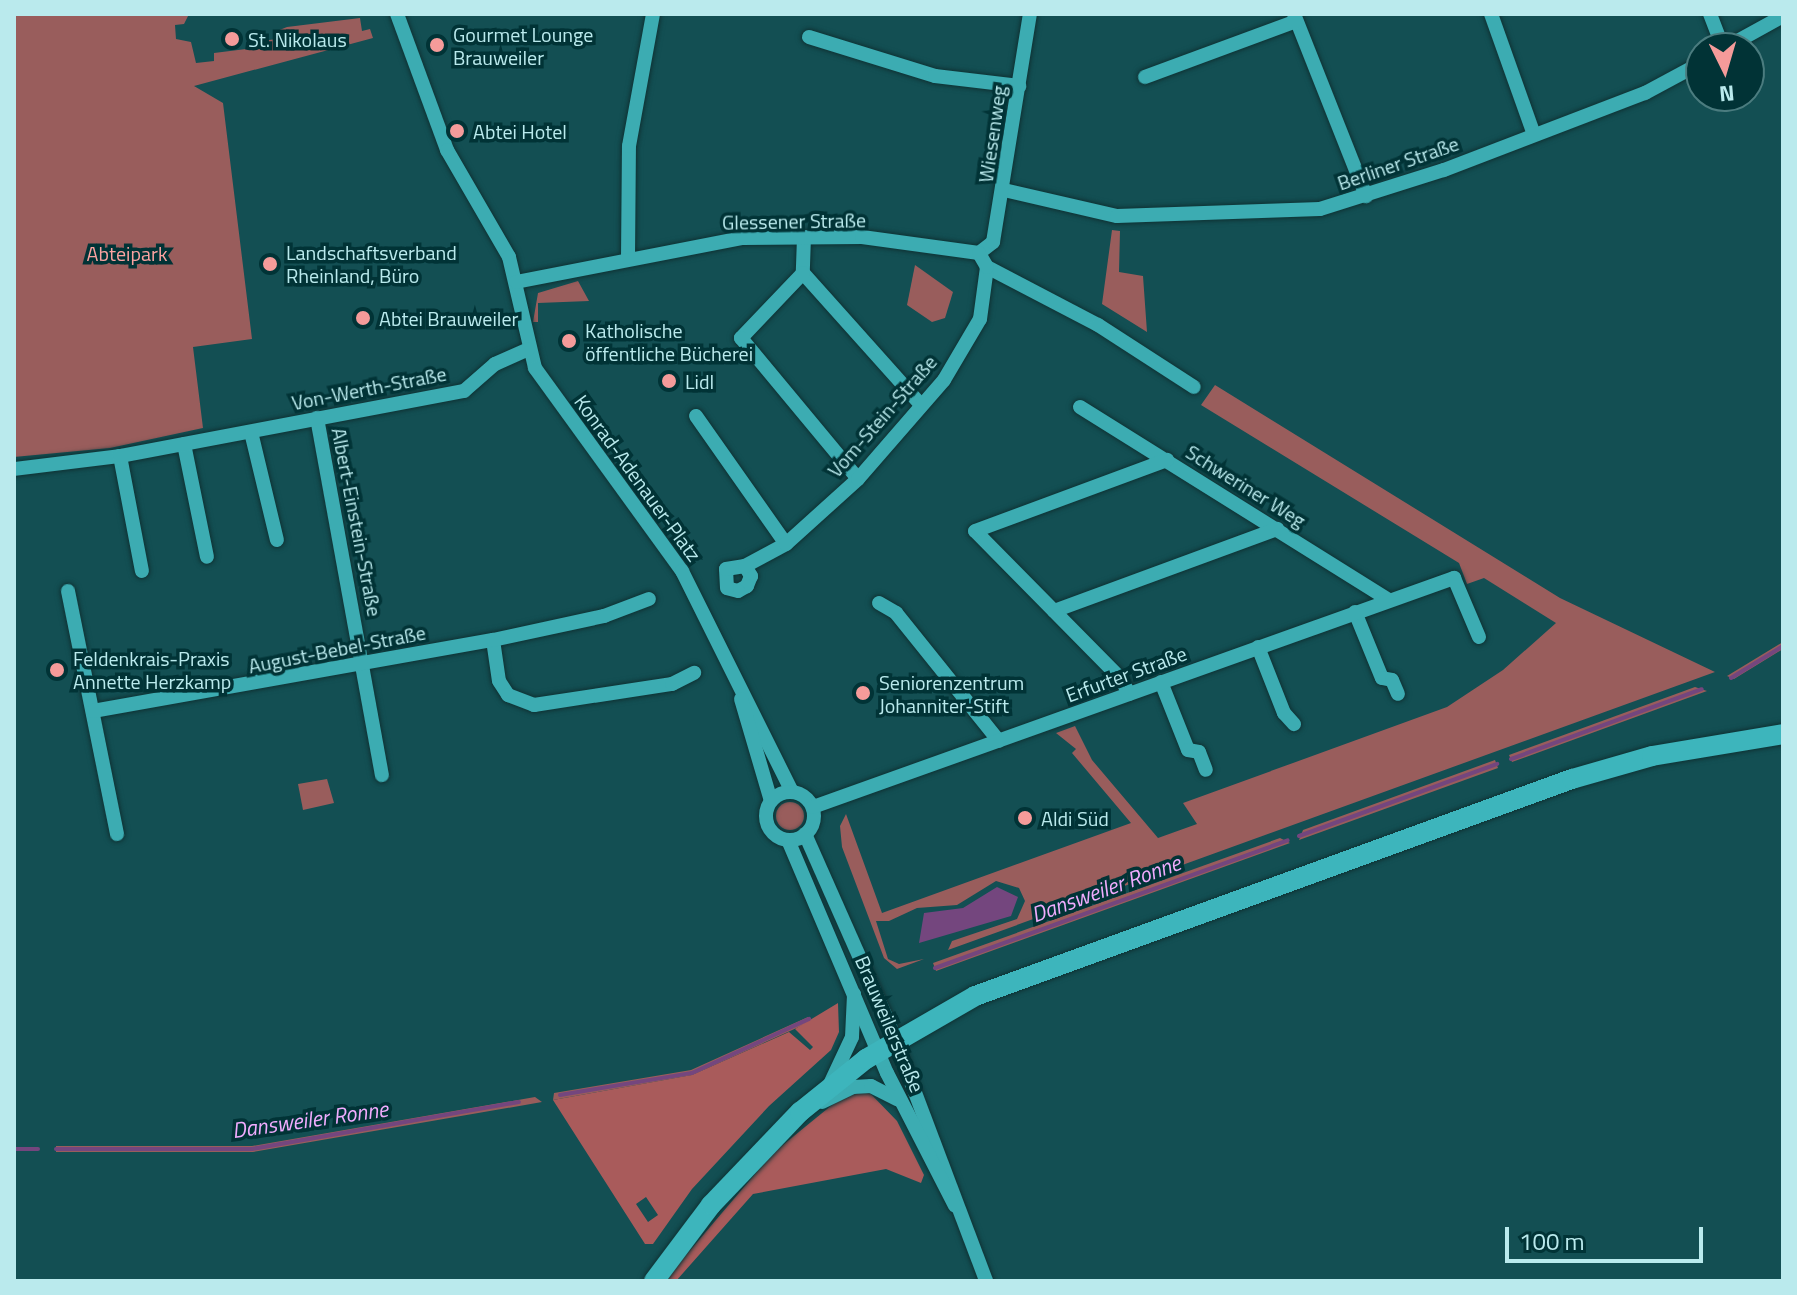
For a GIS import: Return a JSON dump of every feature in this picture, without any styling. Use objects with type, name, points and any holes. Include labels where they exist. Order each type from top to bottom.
[{"type":"main road","points":[[654,1281],[711,1205],[827,1088],[887,1045],[1028,974],[1511,799],[1652,756],[1783,734]]},
{"type":"street","name":"Konrad-Adenauer-Platz","points":[[397,14],[447,150],[503,244],[516,282],[528,349],[541,378],[682,571],[740,695],[792,792]]},
{"type":"street","points":[[628,257],[629,146],[653,14]]},
{"type":"street","name":"Wiesenweg","points":[[979,253],[993,242],[1004,190],[1030,14]]},
{"type":"street","points":[[1491,14],[1534,135]]},
{"type":"street","points":[[1754,32],[1783,16]]},
{"type":"street","points":[[1145,77],[1295,17],[1366,196]]},
{"type":"street","points":[[809,37],[935,76],[1019,86]]},
{"type":"street","name":"Berliner Straße","points":[[1004,190],[1090,213],[1158,217],[1320,209],[1366,196],[1534,135],[1652,90],[1685,72]]},
{"type":"street","points":[[804,237],[803,273],[741,338],[858,479]]},
{"type":"street","name":"Glessener Straße","points":[[516,282],[628,257],[743,238],[862,237],[979,253]]},
{"type":"street","points":[[979,253],[987,267],[1098,325],[1194,387]]},
{"type":"street","name":"Vom-Stein-Straße","points":[[745,566],[786,544],[858,479],[944,380],[980,319],[987,267]]},
{"type":"street","points":[[803,273],[921,405]]},
{"type":"street","name":"Von-Werth-Straße","points":[[14,469],[120,456],[464,391],[495,364],[528,349]]},
{"type":"street","name":"Schweriner Weg","points":[[1080,407],[1389,600]]},
{"type":"street","points":[[696,416],[786,544]]},
{"type":"street","name":"Albert-Einstein-Straße","points":[[317,418],[365,663],[382,775]]},
{"type":"street","points":[[251,432],[277,540]]},
{"type":"street","points":[[184,444],[207,557]]},
{"type":"street","points":[[120,456],[142,571]]},
{"type":"street","points":[[1129,694],[1122,680],[975,531],[1167,460]]},
{"type":"street","points":[[1054,611],[1277,529]]},
{"type":"street","name":"Erfurter Straße","points":[[813,807],[1454,578],[1479,637]]},
{"type":"street","points":[[68,591],[117,834]]},
{"type":"street","name":"August-Bebel-Straße","points":[[93,711],[493,640],[604,616],[649,599]]},
{"type":"street","points":[[879,603],[896,613],[999,741]]},
{"type":"street","points":[[1355,612],[1382,678],[1392,680],[1398,694]]},
{"type":"street","points":[[493,640],[504,688],[518,701],[534,705],[672,684],[694,673]]},
{"type":"street","points":[[1258,647],[1284,713],[1294,724]]},
{"type":"street","points":[[1161,682],[1188,750],[1199,752],[1206,770]]},
{"type":"street","name":"Konrad-Adenauer-Platz","points":[[740,695],[771,801]]},
{"type":"street","points":[[792,792],[813,807],[814,819],[805,834],[788,840],[775,834],[767,822],[771,801],[792,792]]},
{"type":"street","name":"Brauweilerstraße","points":[[805,834],[887,1045],[964,1220],[986,1281]]},
{"type":"street","name":"Brauweilerstraße","points":[[788,840],[854,990],[887,1045],[901,1103],[964,1220]]},
{"type":"street","points":[[827,1088],[852,1037],[854,990]]},
{"type":"street","points":[[800,1112],[853,1087],[876,1087],[901,1103]]},
{"type":"green space","name":"Abteipark","points":[[14,14],[189,14],[184,24],[175,25],[176,39],[191,42],[196,63],[214,61],[214,53],[269,46],[269,40],[277,39],[277,31],[287,27],[360,18],[362,31],[370,29],[373,38],[194,86],[223,103],[252,339],[193,347],[203,428],[110,448],[14,457]]},
{"type":"green space","points":[[1112,230],[1120,231],[1119,272],[1143,276],[1147,332],[1102,304]]},
{"type":"green space","points":[[915,265],[953,292],[945,318],[932,322],[907,305]]},
{"type":"green space","points":[[578,281],[589,301],[538,303],[538,322],[533,322],[538,293]]},
{"type":"green space","points":[[1215,385],[1560,598],[1715,672],[948,950],[952,941],[1017,919],[1025,901],[1019,888],[996,881],[957,905],[917,908],[889,921],[876,921],[888,959],[899,964],[924,959],[897,969],[884,958],[842,847],[840,826],[846,814],[882,913],[1131,823],[1072,753],[1076,749],[1056,733],[1075,726],[1092,760],[1158,838],[1197,824],[1183,803],[1447,707],[1503,670],[1556,623],[1484,578],[1467,584],[1459,563],[1201,405]]},
{"type":"green space","points":[[1783,642],[1783,649],[1734,679],[1727,676]]},
{"type":"green space","points":[[1695,687],[1707,691],[1512,762],[1509,755]]},
{"type":"green space","points":[[1495,760],[1498,768],[1299,840],[1303,830]]},
{"type":"green space","points":[[327,779],[334,803],[303,810],[298,784]]},
{"type":"green space","points":[[790,802],[800,806],[804,816],[800,826],[790,830],[780,826],[776,816],[780,806]]},
{"type":"green space","points":[[1280,838],[1290,843],[936,971],[933,963]]},
{"type":"green space","points":[[808,1017],[810,1022],[692,1075],[553,1100],[554,1093],[691,1070]]},
{"type":"green space","points":[[535,1097],[542,1102],[253,1152],[56,1152],[56,1146],[252,1146]]},
{"type":"shaded area","points":[[997,887],[1018,897],[1011,916],[919,943],[924,913],[963,908]]},
{"type":"shaded area","points":[[838,1003],[839,1032],[831,1050],[769,1106],[692,1189],[653,1244],[645,1244],[553,1100],[692,1075],[789,1032],[810,1050],[813,1047],[795,1029]],"holes":[[[646,1197],[658,1215],[648,1222],[636,1204]]]},
{"type":"shaded area","points":[[867,1090],[897,1121],[924,1175],[921,1183],[886,1169],[753,1194],[676,1281],[664,1281],[773,1153],[843,1096]]},
{"type":"waterway","name":"Dansweiler Ronne","points":[[1731,678],[1783,646]]},
{"type":"waterway","name":"Dansweiler Ronne","points":[[1511,759],[1702,689]]},
{"type":"waterway","name":"Dansweiler Ronne","points":[[1299,836],[1497,764]]},
{"type":"waterway","name":"Dansweiler Ronne","points":[[935,968],[1288,840]]},
{"type":"waterway","name":"Dansweiler Ronne","points":[[560,1095],[692,1073],[809,1019]]},
{"type":"waterway","name":"Dansweiler Ronne","points":[[56,1149],[252,1149],[519,1102]]},
{"type":"waterway","name":"Dansweiler Ronne","points":[[14,1149],[38,1149]]},
{"type":"place","name":"St. Nikolaus","points":[[232,39]]},
{"type":"place","name":"Gourmet Lounge Brauweiler","points":[[437,45]]},
{"type":"place","name":"Abtei Hotel","points":[[457,131]]},
{"type":"place","name":"Landschaftsverband Rheinland, Büro","points":[[270,264]]},
{"type":"place","name":"Abtei Brauweiler","points":[[363,318]]},
{"type":"place","name":"Katholische öffentliche Bücherei","points":[[569,341]]},
{"type":"place","name":"Lidl","points":[[669,381]]},
{"type":"place","name":"Feldenkrais-Praxis Annette Herzkamp","points":[[57,670]]},
{"type":"place","name":"Seniorenzentrum Johanniter-Stift","points":[[863,693]]},
{"type":"place","name":"Aldi Süd","points":[[1025,818]]}]
